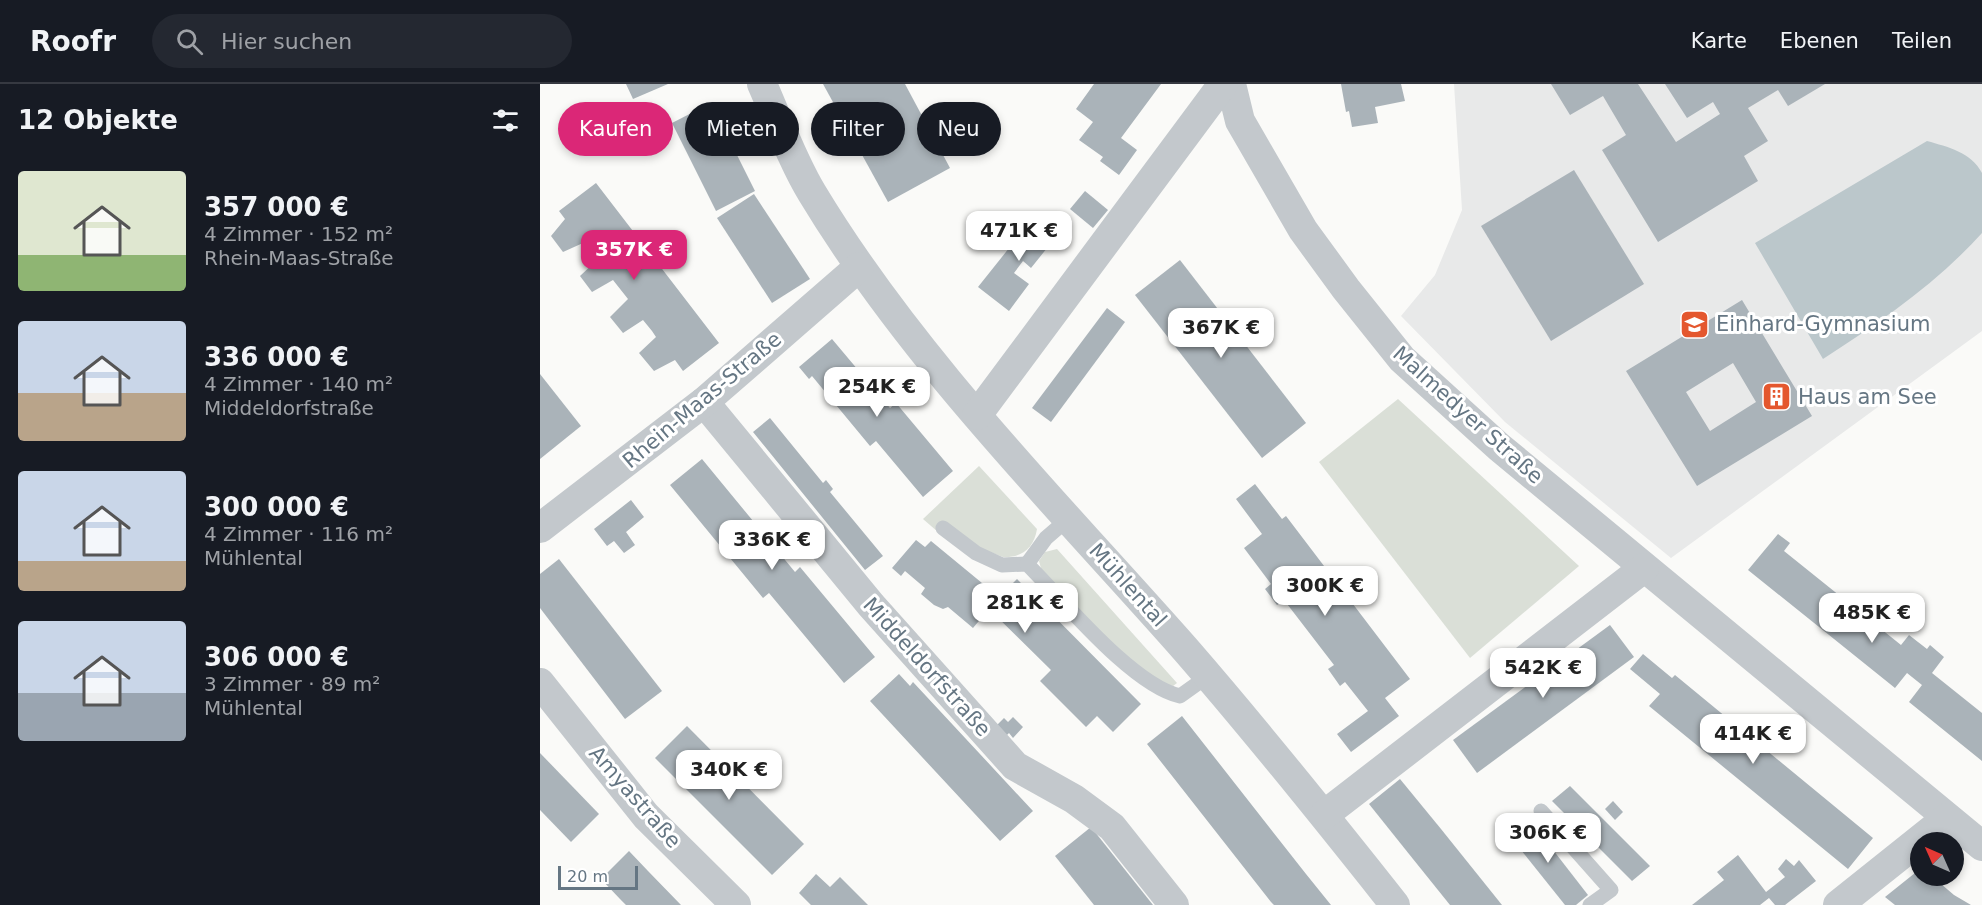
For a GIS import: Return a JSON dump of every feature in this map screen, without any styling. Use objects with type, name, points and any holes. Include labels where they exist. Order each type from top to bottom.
[{"type":"street","name":"Mühlental","points":[[762,84],[811,190],[860,267],[977,415],[1208,676],[1324,815],[1395,905]]},
{"type":"street","points":[[977,415],[1223,84]]},
{"type":"street","name":"Malmedyer Straße","points":[[1231,84],[1240,121],[1304,230],[1402,358],[1473,424],[1644,568],[1982,846]]},
{"type":"street","name":"Rhein-Maas-Straße","points":[[540,528],[704,402],[860,267]]},
{"type":"street","name":"Middeldorfstraße","points":[[704,402],[872,605],[1015,766],[1074,800],[1112,827],[1173,905]]},
{"type":"street","points":[[1324,815],[1644,568]]},
{"type":"street","name":"Amyastraße","points":[[540,683],[646,816],[736,905]]},
{"type":"street","points":[[1838,905],[1947,818]]},
{"type":"lane","points":[[943,528],[976,553],[1002,566],[1027,564],[1046,538],[1068,519]]},
{"type":"lane","points":[[1027,564],[1136,674],[1164,692],[1180,696],[1208,676]]},
{"type":"lane","points":[[1541,812],[1611,890],[1590,905]]},
{"type":"shaded area","name":"Einhard-Gymnasium","points":[[1454,84],[1982,84],[1982,331],[1671,558],[1505,422],[1401,316],[1435,275],[1462,210]]},
{"type":"shaded area","points":[[1927,141],[1965,155],[1982,173],[1982,233],[1927,286],[1823,359],[1755,243]]},
{"type":"shaded area","points":[[1398,399],[1579,566],[1470,658],[1319,462]]},
{"type":"shaded area","points":[[979,466],[1037,529],[1030,546],[1016,556],[1003,557],[938,532],[923,519]]},
{"type":"shaded area","points":[[1057,549],[1177,683],[1173,686],[1157,680],[1140,669],[1104,637],[1042,572],[1039,561],[1045,552]]},
{"type":"building","points":[[626,84],[668,84],[633,99]]},
{"type":"building","points":[[823,84],[905,84],[917,106],[917,156],[944,156],[950,168],[888,202],[863,156],[905,156],[905,102],[833,102]]},
{"type":"building","points":[[1094,84],[1161,84],[1121,138],[1137,150],[1119,175],[1100,161],[1103,157],[1079,140],[1093,122],[1076,109]]},
{"type":"building","points":[[1341,84],[1401,84],[1405,101],[1375,107],[1378,123],[1352,127],[1349,111],[1346,112]]},
{"type":"building","points":[[1551,84],[1638,84],[1676,142],[1720,114],[1713,102],[1687,118],[1665,84],[1825,84],[1788,106],[1778,90],[1748,108],[1768,141],[1744,156],[1758,181],[1658,242],[1602,150],[1626,135],[1603,96],[1570,115]]},
{"type":"building","points":[[685,116],[685,149],[673,125],[673,122]]},
{"type":"building","points":[[688,156],[738,156],[755,191],[716,211]]},
{"type":"building","points":[[1574,170],[1644,284],[1551,341],[1481,226]]},
{"type":"building","points":[[596,183],[719,343],[683,371],[675,360],[654,371],[639,353],[656,337],[652,331],[643,320],[623,333],[610,317],[628,299],[613,280],[592,292],[580,276],[597,260],[583,243],[563,252],[551,236],[565,219],[559,211]]},
{"type":"building","points":[[1085,191],[1108,210],[1093,228],[1070,209]]},
{"type":"building","points":[[754,194],[810,279],[772,303],[717,218]]},
{"type":"building","points":[[1037,213],[1060,232],[1031,268],[1023,261],[1014,273],[1029,284],[1009,311],[978,287]]},
{"type":"building","points":[[1180,260],[1306,423],[1262,458],[1135,295]]},
{"type":"building","name":"Haus am See","points":[[1742,300],[1812,416],[1697,486],[1626,371]],"holes":[[[1733,363],[1756,402],[1710,431],[1686,392]]]},
{"type":"building","points":[[1107,308],[1125,322],[1051,422],[1032,408]]},
{"type":"building","points":[[832,339],[890,408],[896,403],[953,471],[923,497],[876,441],[870,446],[812,376],[809,379],[799,367]]},
{"type":"building","points":[[540,374],[581,426],[540,459]]},
{"type":"building","points":[[770,418],[823,483],[826,480],[833,489],[830,492],[883,556],[865,570],[753,432]]},
{"type":"building","points":[[702,459],[795,572],[800,567],[875,657],[844,683],[769,593],[763,598],[670,485]]},
{"type":"building","points":[[1255,484],[1282,519],[1286,516],[1410,679],[1385,698],[1399,716],[1351,752],[1337,734],[1368,711],[1345,682],[1340,686],[1328,669],[1334,665],[1284,600],[1277,605],[1265,589],[1271,584],[1244,548],[1262,534],[1236,499]]},
{"type":"building","points":[[631,500],[644,517],[626,532],[635,545],[624,553],[614,541],[607,546],[594,529]]},
{"type":"building","points":[[1778,534],[1790,543],[1784,551],[1901,645],[1909,635],[1927,649],[1930,645],[1944,657],[1932,673],[1982,713],[1982,761],[1909,702],[1922,685],[1907,673],[1895,688],[1748,570]]},
{"type":"building","points":[[916,540],[925,547],[931,541],[999,597],[1017,579],[1141,704],[1113,732],[1097,716],[1086,727],[1040,681],[1051,670],[989,609],[973,628],[948,607],[943,609],[934,605],[921,594],[925,588],[905,571],[901,576],[892,568]]},
{"type":"building","points":[[559,559],[662,691],[625,719],[540,608],[540,574]]},
{"type":"building","points":[[1610,625],[1634,657],[1477,773],[1453,740]]},
{"type":"building","points":[[1643,654],[1672,678],[1675,675],[1873,838],[1848,869],[1649,706],[1660,694],[1630,669]]},
{"type":"building","points":[[899,674],[910,686],[913,682],[1033,811],[1000,841],[870,701]]},
{"type":"building","points":[[1182,716],[1331,905],[1274,905],[1271,902],[1147,744]]},
{"type":"building","points":[[1013,717],[1023,727],[1013,738],[1009,733],[1005,737],[995,727],[1004,718],[1008,722]]},
{"type":"building","points":[[687,726],[804,844],[772,875],[655,758]]},
{"type":"building","points":[[540,753],[599,814],[571,842],[540,810]]},
{"type":"building","points":[[1400,779],[1502,905],[1450,905],[1369,804]]},
{"type":"building","points":[[1570,786],[1650,866],[1632,881],[1552,801]]},
{"type":"building","points":[[1613,801],[1623,812],[1615,820],[1605,809]]},
{"type":"building","points":[[1529,819],[1588,895],[1576,905],[1565,905],[1509,835]]},
{"type":"building","points":[[1091,827],[1153,905],[1094,905],[1055,856]]},
{"type":"building","points":[[629,851],[681,905],[626,905],[620,899],[601,879]]},
{"type":"building","points":[[1738,855],[1766,892],[1785,877],[1778,869],[1786,859],[1794,866],[1799,860],[1816,881],[1785,905],[1775,905],[1769,898],[1760,905],[1692,905],[1724,880],[1717,872]]},
{"type":"building","points":[[816,874],[830,887],[840,877],[868,905],[811,905],[799,893]]},
{"type":"building","points":[[1910,877],[1910,886],[1943,886],[1971,905],[1895,905],[1885,897]]},
{"type":"place","name":"Einhard-Gymnasium","points":[[1695,324]]},
{"type":"place","name":"Haus am See","points":[[1777,397]]}]
